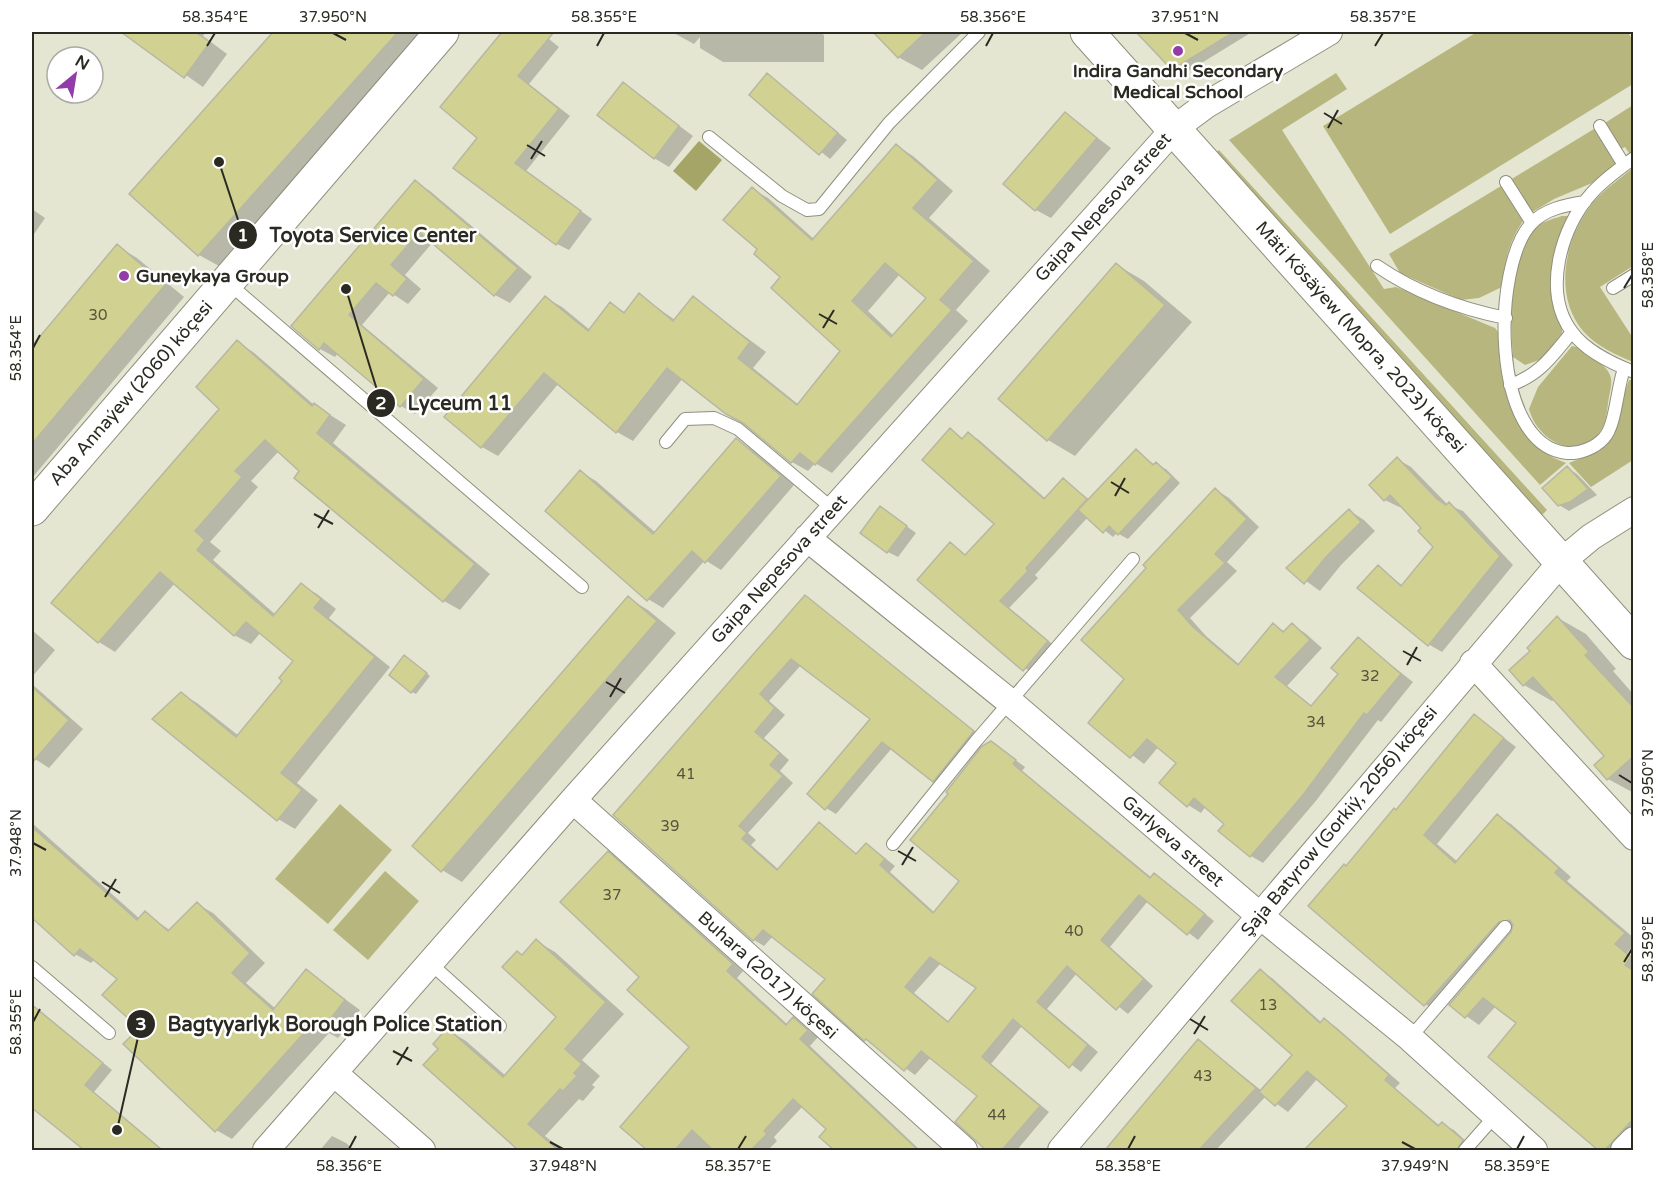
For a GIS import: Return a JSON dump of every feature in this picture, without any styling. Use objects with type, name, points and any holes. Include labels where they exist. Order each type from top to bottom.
[{"type":"street","name":"Aba Annaýew (2060) köçesi","points":[[32,509],[442,32]]},
{"type":"street","name":"Mäti Kösäýew (Mopra, 2023) köçesi","points":[[1087,32],[1634,643]]},
{"type":"street","name":"Gaipa Nepesova street","points":[[266,1150],[573,800],[1175,128],[1206,105],[1313,36]]},
{"type":"street","name":"Şaja Batyrow (Gorkiý, 2056) köçesi","points":[[1061,1150],[1561,562],[1591,537],[1634,510]]},
{"type":"street","name":"Garlyeva street","points":[[807,538],[1010,702],[1259,915],[1410,1038],[1534,1150]]},
{"type":"street","points":[[1473,663],[1634,837]]},
{"type":"street","name":"Buhara (2017) köçesi","points":[[573,800],[964,1150]]},
{"type":"street","points":[[334,1073],[422,1150]]},
{"type":"street","points":[[1624,1150],[1634,1140]]},
{"type":"lane","points":[[709,137],[782,196],[807,210],[819,209],[889,123],[978,32]]},
{"type":"lane","points":[[1585,202],[1566,205],[1532,222],[1524,232],[1510,275],[1504,334],[1510,385],[1524,422],[1538,440],[1560,453],[1573,454],[1588,449],[1606,435],[1629,370],[1593,351],[1572,332],[1560,309],[1557,283],[1567,236],[1585,202],[1629,162],[1600,126]]},
{"type":"lane","points":[[1506,182],[1532,222]]},
{"type":"lane","points":[[1377,266],[1396,279],[1462,307],[1506,318]]},
{"type":"lane","points":[[1613,288],[1634,275]]},
{"type":"lane","points":[[226,282],[582,587]]},
{"type":"lane","points":[[1510,385],[1529,379],[1546,364],[1572,332]]},
{"type":"lane","points":[[666,442],[685,419],[714,418],[738,429],[833,509]]},
{"type":"lane","points":[[892,844],[1133,559]]},
{"type":"lane","points":[[1410,1038],[1505,927]]},
{"type":"lane","points":[[430,963],[500,1026]]},
{"type":"lane","points":[[32,966],[110,1033]]},
{"type":"lane","points":[[1466,1150],[1495,1116]]},
{"type":"green space","points":[[1477,32],[1628,32],[1633,41],[1633,84],[1390,234],[1323,126]]},
{"type":"green space","points":[[1336,73],[1347,89],[1282,130],[1384,289],[1396,287],[1495,328],[1498,332],[1501,371],[1511,410],[1520,427],[1532,442],[1547,454],[1566,463],[1540,485],[1229,140]]},
{"type":"green space","points":[[1633,105],[1633,150],[1629,153],[1625,147],[1621,149],[1605,123]]},
{"type":"green space","points":[[1594,129],[1616,164],[1592,183],[1554,199],[1531,213],[1510,180]]},
{"type":"green space","points":[[1219,150],[1547,510],[1542,515],[1214,154]]},
{"type":"green space","points":[[1633,168],[1633,266],[1600,287],[1633,338],[1633,362],[1600,346],[1583,331],[1573,316],[1567,299],[1565,281],[1566,262],[1571,244],[1587,211],[1602,193]]},
{"type":"green space","points":[[1501,186],[1523,221],[1508,252],[1502,287],[1479,298],[1461,300],[1400,273],[1389,254]]},
{"type":"green space","points":[[1568,216],[1557,247],[1552,270],[1551,292],[1562,333],[1542,359],[1525,365],[1513,357],[1511,308],[1515,274],[1525,243],[1533,230],[1542,223]]},
{"type":"green space","points":[[1572,346],[1596,359],[1610,374],[1611,383],[1606,417],[1601,430],[1592,440],[1582,446],[1571,447],[1549,439],[1533,420],[1529,409],[1538,387]]},
{"type":"green space","points":[[1629,380],[1633,380],[1633,460],[1591,487],[1569,463],[1599,451],[1607,445]]},
{"type":"green space","points":[[340,804],[392,850],[328,924],[275,879]]},
{"type":"green space","points":[[385,871],[419,901],[368,960],[333,930]]},
{"type":"shaded area","points":[[699,141],[722,160],[696,191],[673,171]]},
{"type":"building","points":[[121,32],[195,32],[210,42],[184,78]]},
{"type":"building","points":[[273,32],[398,32],[198,256],[129,194]]},
{"type":"building","points":[[502,32],[554,32],[518,76],[559,109],[515,163],[581,211],[556,245],[453,168],[477,138],[440,107]]},
{"type":"building","points":[[873,32],[926,32],[898,58]]},
{"type":"building","name":"Indira Gandhi Secondary Medical School","points":[[1136,32],[1234,32],[1172,70]]},
{"type":"building","points":[[767,73],[838,133],[819,155],[749,95]]},
{"type":"building","points":[[623,82],[679,126],[654,159],[597,115]]},
{"type":"building","points":[[1065,112],[1097,138],[1035,211],[1003,184]]},
{"type":"building","points":[[896,144],[938,180],[913,208],[974,261],[940,300],[952,310],[815,465],[800,453],[791,463],[743,423],[726,414],[667,368],[616,433],[544,373],[481,448],[444,417],[545,296],[588,331],[610,302],[624,313],[639,293],[673,321],[693,296],[750,342],[738,358],[797,405],[840,351],[771,288],[780,277],[754,254],[757,249],[723,220],[752,187],[812,240]],"holes":[[[885,263],[926,298],[891,337],[852,301]]]},
{"type":"building","points":[[415,180],[518,268],[494,296],[419,232],[391,265],[407,279],[393,296],[376,283],[349,315],[424,379],[400,407],[324,343],[319,350],[291,326]]},
{"type":"building","points":[[117,244],[165,285],[32,444],[32,346]]},
{"type":"building","points":[[1116,263],[1165,305],[1047,441],[998,399]]},
{"type":"building","points":[[237,340],[312,406],[314,403],[330,415],[317,433],[475,564],[443,602],[294,478],[299,471],[265,440],[235,471],[242,477],[195,531],[205,540],[197,550],[273,616],[301,583],[321,599],[314,608],[375,657],[281,773],[302,790],[277,821],[152,719],[181,692],[236,737],[282,681],[279,678],[293,661],[246,622],[234,636],[160,572],[98,643],[51,603],[219,409],[196,387]]},
{"type":"building","points":[[950,428],[962,439],[968,432],[1044,499],[1063,478],[1087,499],[1026,568],[1028,571],[1000,601],[1048,641],[1023,671],[917,580],[950,542],[965,555],[994,524],[922,460]]},
{"type":"building","points":[[736,438],[781,476],[705,563],[692,551],[647,601],[545,511],[580,470],[653,534]]},
{"type":"building","points":[[1136,449],[1153,465],[1156,462],[1172,477],[1118,535],[1109,526],[1103,533],[1078,510]]},
{"type":"building","points":[[1397,457],[1437,499],[1446,505],[1449,502],[1500,556],[1428,646],[1357,588],[1378,565],[1401,586],[1433,547],[1418,531],[1421,528],[1390,495],[1384,501],[1369,485]]},
{"type":"building","points":[[1567,466],[1588,489],[1570,502],[1558,506],[1542,488]]},
{"type":"building","points":[[1215,488],[1247,519],[1215,554],[1225,563],[1178,610],[1193,627],[1238,665],[1273,623],[1283,632],[1292,623],[1310,640],[1275,677],[1311,706],[1338,674],[1331,668],[1358,637],[1401,674],[1367,715],[1364,713],[1303,795],[1250,857],[1218,831],[1224,824],[1194,798],[1187,807],[1159,783],[1176,763],[1147,739],[1130,758],[1088,723],[1124,679],[1081,640],[1146,568],[1143,565]]},
{"type":"building","points":[[880,506],[907,526],[887,553],[860,533]]},
{"type":"building","points":[[1349,509],[1361,522],[1326,557],[1304,584],[1286,568]]},
{"type":"building","points":[[805,595],[974,731],[933,782],[882,742],[825,810],[807,794],[870,719],[791,659],[760,694],[775,708],[755,732],[780,753],[770,765],[783,776],[739,826],[747,833],[742,839],[777,870],[819,822],[856,854],[866,843],[885,859],[880,865],[933,913],[959,881],[910,840],[948,794],[946,792],[982,746],[991,741],[1016,760],[1013,764],[1150,878],[1154,873],[1205,914],[1187,935],[1139,895],[1101,940],[1144,979],[1116,1010],[1067,966],[1037,1002],[1088,1045],[1069,1068],[1013,1019],[982,1057],[1040,1106],[1002,1150],[986,1150],[955,1122],[977,1096],[921,1051],[904,1071],[866,1039],[864,1041],[812,994],[825,979],[763,930],[753,941],[613,815]],"holes":[[[930,957],[976,988],[948,1022],[905,987]]]},
{"type":"building","points":[[628,596],[657,621],[441,872],[412,846]]},
{"type":"building","points":[[1557,616],[1589,652],[1585,655],[1634,708],[1634,756],[1607,780],[1594,765],[1604,756],[1533,677],[1523,686],[1509,670],[1530,651],[1527,648]]},
{"type":"building","points":[[404,655],[427,673],[411,693],[389,675]]},
{"type":"building","points":[[32,687],[69,720],[32,763]]},
{"type":"building","points":[[1474,714],[1504,738],[1424,835],[1455,863],[1497,814],[1559,868],[1555,873],[1625,933],[1615,944],[1631,957],[1625,965],[1634,971],[1634,1118],[1605,1150],[1598,1150],[1488,1057],[1516,1023],[1483,998],[1465,1018],[1449,1005],[1511,932],[1513,925],[1510,920],[1499,922],[1424,1006],[1308,906],[1344,864],[1346,866],[1394,808],[1396,810]]},
{"type":"building","points":[[32,827],[137,920],[145,911],[168,931],[197,902],[250,953],[232,973],[273,1010],[306,969],[345,1000],[322,1030],[313,1023],[215,1132],[123,1044],[139,1028],[102,995],[117,979],[80,949],[74,956],[32,918]]},
{"type":"building","points":[[608,851],[733,964],[727,971],[786,1025],[793,1017],[808,1030],[800,1039],[918,1150],[834,1150],[819,1137],[826,1129],[793,1099],[764,1131],[767,1134],[751,1150],[713,1150],[692,1130],[675,1150],[647,1150],[620,1127],[689,1047],[627,990],[639,977],[560,902]]},
{"type":"building","points":[[536,939],[606,1002],[565,1049],[582,1064],[574,1073],[577,1076],[563,1091],[560,1089],[528,1124],[558,1150],[518,1150],[423,1065],[438,1049],[433,1044],[447,1028],[503,1077],[556,1017],[502,967],[517,951],[522,955]]},
{"type":"building","points":[[1260,969],[1320,1023],[1324,1018],[1354,1044],[1389,1075],[1385,1080],[1438,1126],[1442,1122],[1463,1140],[1457,1150],[1304,1150],[1347,1106],[1307,1071],[1275,1106],[1259,1092],[1292,1055],[1231,1001]]},
{"type":"building","points":[[32,1005],[103,1063],[85,1085],[162,1150],[84,1150],[32,1108]]},
{"type":"building","points":[[1198,1039],[1256,1088],[1199,1150],[1105,1150]]},
{"type":"place","name":"Indira Gandhi Secondary Medical School","points":[[1178,51]]},
{"type":"place","name":"Toyota Service Center","points":[[219,162]]},
{"type":"place","name":"Guneykaya Group","points":[[124,276]]},
{"type":"place","name":"Lyceum 11","points":[[346,289]]},
{"type":"place","name":"Bagtyyarlyk Borough Police Station","points":[[117,1130]]}]
